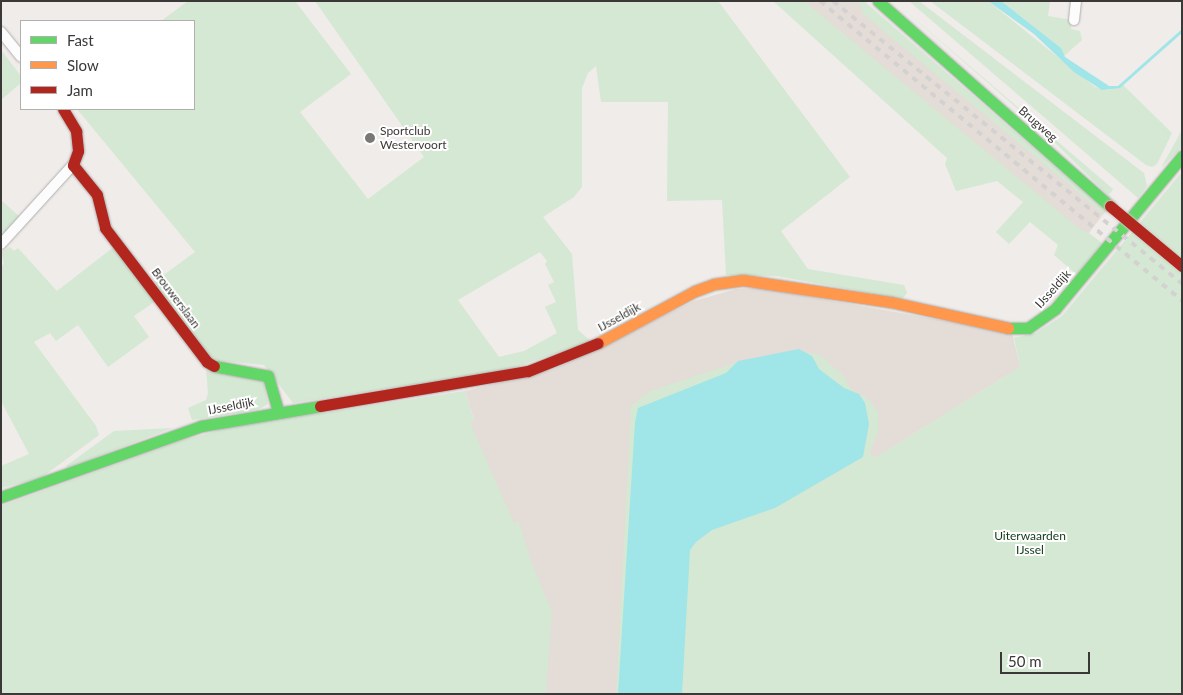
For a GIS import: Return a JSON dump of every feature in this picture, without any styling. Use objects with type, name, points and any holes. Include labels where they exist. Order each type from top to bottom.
[{"type":"street","name":"Brugweg","points":[[878,1],[1110,206],[1182,266]]},
{"type":"street","points":[[1074,20],[1076,1]]},
{"type":"street","points":[[1,32],[20,56]]},
{"type":"street","points":[[1,244],[73,165],[78,151],[76,131],[64,110]]},
{"type":"street","name":"IJsseldijk","points":[[1,497],[201,426],[278,411],[528,371],[584,352],[695,291],[742,280],[773,282],[891,302],[1011,329],[1028,328],[1055,309],[1182,156]]},
{"type":"street","name":"Brouwerslaan","points":[[73,165],[97,195],[100,216],[105,228],[207,362],[216,367],[268,376],[278,411]]},
{"type":"shaded area","points":[[797,1],[862,1],[1105,212],[1089,233],[1079,232]]},
{"type":"shaded area","points":[[760,288],[1012,333],[1020,367],[872,460],[618,694],[521,694],[518,522],[501,527],[458,427],[474,420],[465,391],[553,370],[694,301],[736,289]]},
{"type":"green space","points":[[188,1],[295,1],[351,74],[300,112],[368,199],[424,157],[315,1],[718,1],[850,177],[781,231],[808,269],[904,285],[907,293],[902,299],[777,276],[726,275],[722,200],[667,201],[668,102],[601,102],[596,66],[588,73],[582,88],[582,187],[574,197],[543,217],[572,254],[578,330],[591,341],[507,370],[293,403],[264,365],[213,360],[154,282],[195,252],[78,110],[195,110],[195,20],[162,20]],"holes":[[[540,252],[547,261],[545,264],[554,282],[548,285],[556,302],[545,307],[557,333],[524,351],[499,357],[458,300]]]},
{"type":"green space","points":[[773,1],[804,1],[1081,230],[1089,233],[1102,243],[1077,275],[1054,255],[1058,245],[1030,222],[1009,244],[996,232],[1023,202],[997,181],[956,191],[945,164],[947,158]]},
{"type":"green space","points":[[855,1],[864,1],[1106,211],[1104,214],[862,13],[863,8]]},
{"type":"green space","points":[[894,1],[1113,189],[1110,194],[1107,192],[1112,199],[1041,129]]},
{"type":"green space","points":[[909,1],[919,1],[1144,173],[1147,186],[1138,198]]},
{"type":"green space","points":[[930,1],[988,1],[1095,87],[1108,90],[1123,85],[1172,133],[1157,164],[1152,167],[1146,165]]},
{"type":"green space","points":[[1001,1],[1050,1],[1048,16],[1072,20],[1071,29],[1080,31],[1082,40],[1064,56],[1061,48]]},
{"type":"green space","points":[[1,50],[20,75],[20,84],[1,100]]},
{"type":"green space","points":[[1182,130],[1182,147],[1162,167],[1162,166]]},
{"type":"green space","name":"Uiterwaarden IJssel","points":[[1182,172],[1182,694],[616,694],[631,406],[650,391],[735,363],[796,351],[818,354],[843,375],[851,390],[866,397],[878,411],[879,429],[870,452],[875,458],[1020,367],[1014,338],[1036,333],[1062,316]]},
{"type":"green space","points":[[1,200],[21,218],[1,239]]},
{"type":"green space","points":[[115,246],[157,300],[134,316],[149,337],[108,367],[78,325],[56,341],[50,333],[34,342],[96,426],[99,435],[41,478],[1,488],[1,466],[29,454],[1,401],[1,266],[4,264],[1,252],[10,247],[14,251],[18,248],[57,291]]},
{"type":"green space","points":[[206,367],[263,381],[268,404],[257,410],[192,420],[188,408],[206,400],[208,393]]},
{"type":"green space","points":[[465,391],[474,421],[470,423],[514,523],[519,522],[532,564],[552,612],[546,694],[1,694],[1,506],[181,441],[227,428]]},
{"type":"green space","points":[[172,428],[67,468],[66,466],[114,431]]},
{"type":"water","points":[[988,1],[1001,1],[1061,48],[1065,57],[1109,86],[1118,86],[1182,29],[1182,33],[1120,88],[1102,90],[1074,72],[1034,34]]},
{"type":"water","points":[[799,349],[812,356],[819,369],[844,388],[859,394],[865,403],[869,424],[863,457],[775,508],[712,530],[696,542],[690,550],[682,694],[618,694],[635,423],[638,408],[726,373],[738,361]]},
{"type":"railway","points":[[820,1],[1182,301]]},
{"type":"railway","points":[[833,1],[1182,284]]},
{"type":"traffic: fast","points":[[878,1],[1110,206]]},
{"type":"traffic: fast","points":[[1008,328],[1028,328],[1055,309],[1182,156]]},
{"type":"traffic: fast","points":[[214,366],[268,376],[278,411]]},
{"type":"traffic: fast","points":[[1,497],[201,426],[320,406]]},
{"type":"traffic: slow","points":[[598,343],[695,291],[714,284],[743,280],[891,302],[1008,328]]},
{"type":"traffic: jam","points":[[64,110],[76,131],[78,151],[73,165],[97,195],[105,228],[207,362],[214,366]]},
{"type":"traffic: jam","points":[[1110,206],[1182,266]]},
{"type":"traffic: jam","points":[[320,406],[528,371],[598,343]]},
{"type":"place","name":"Sportclub Westervoort","points":[[370,138]]}]
